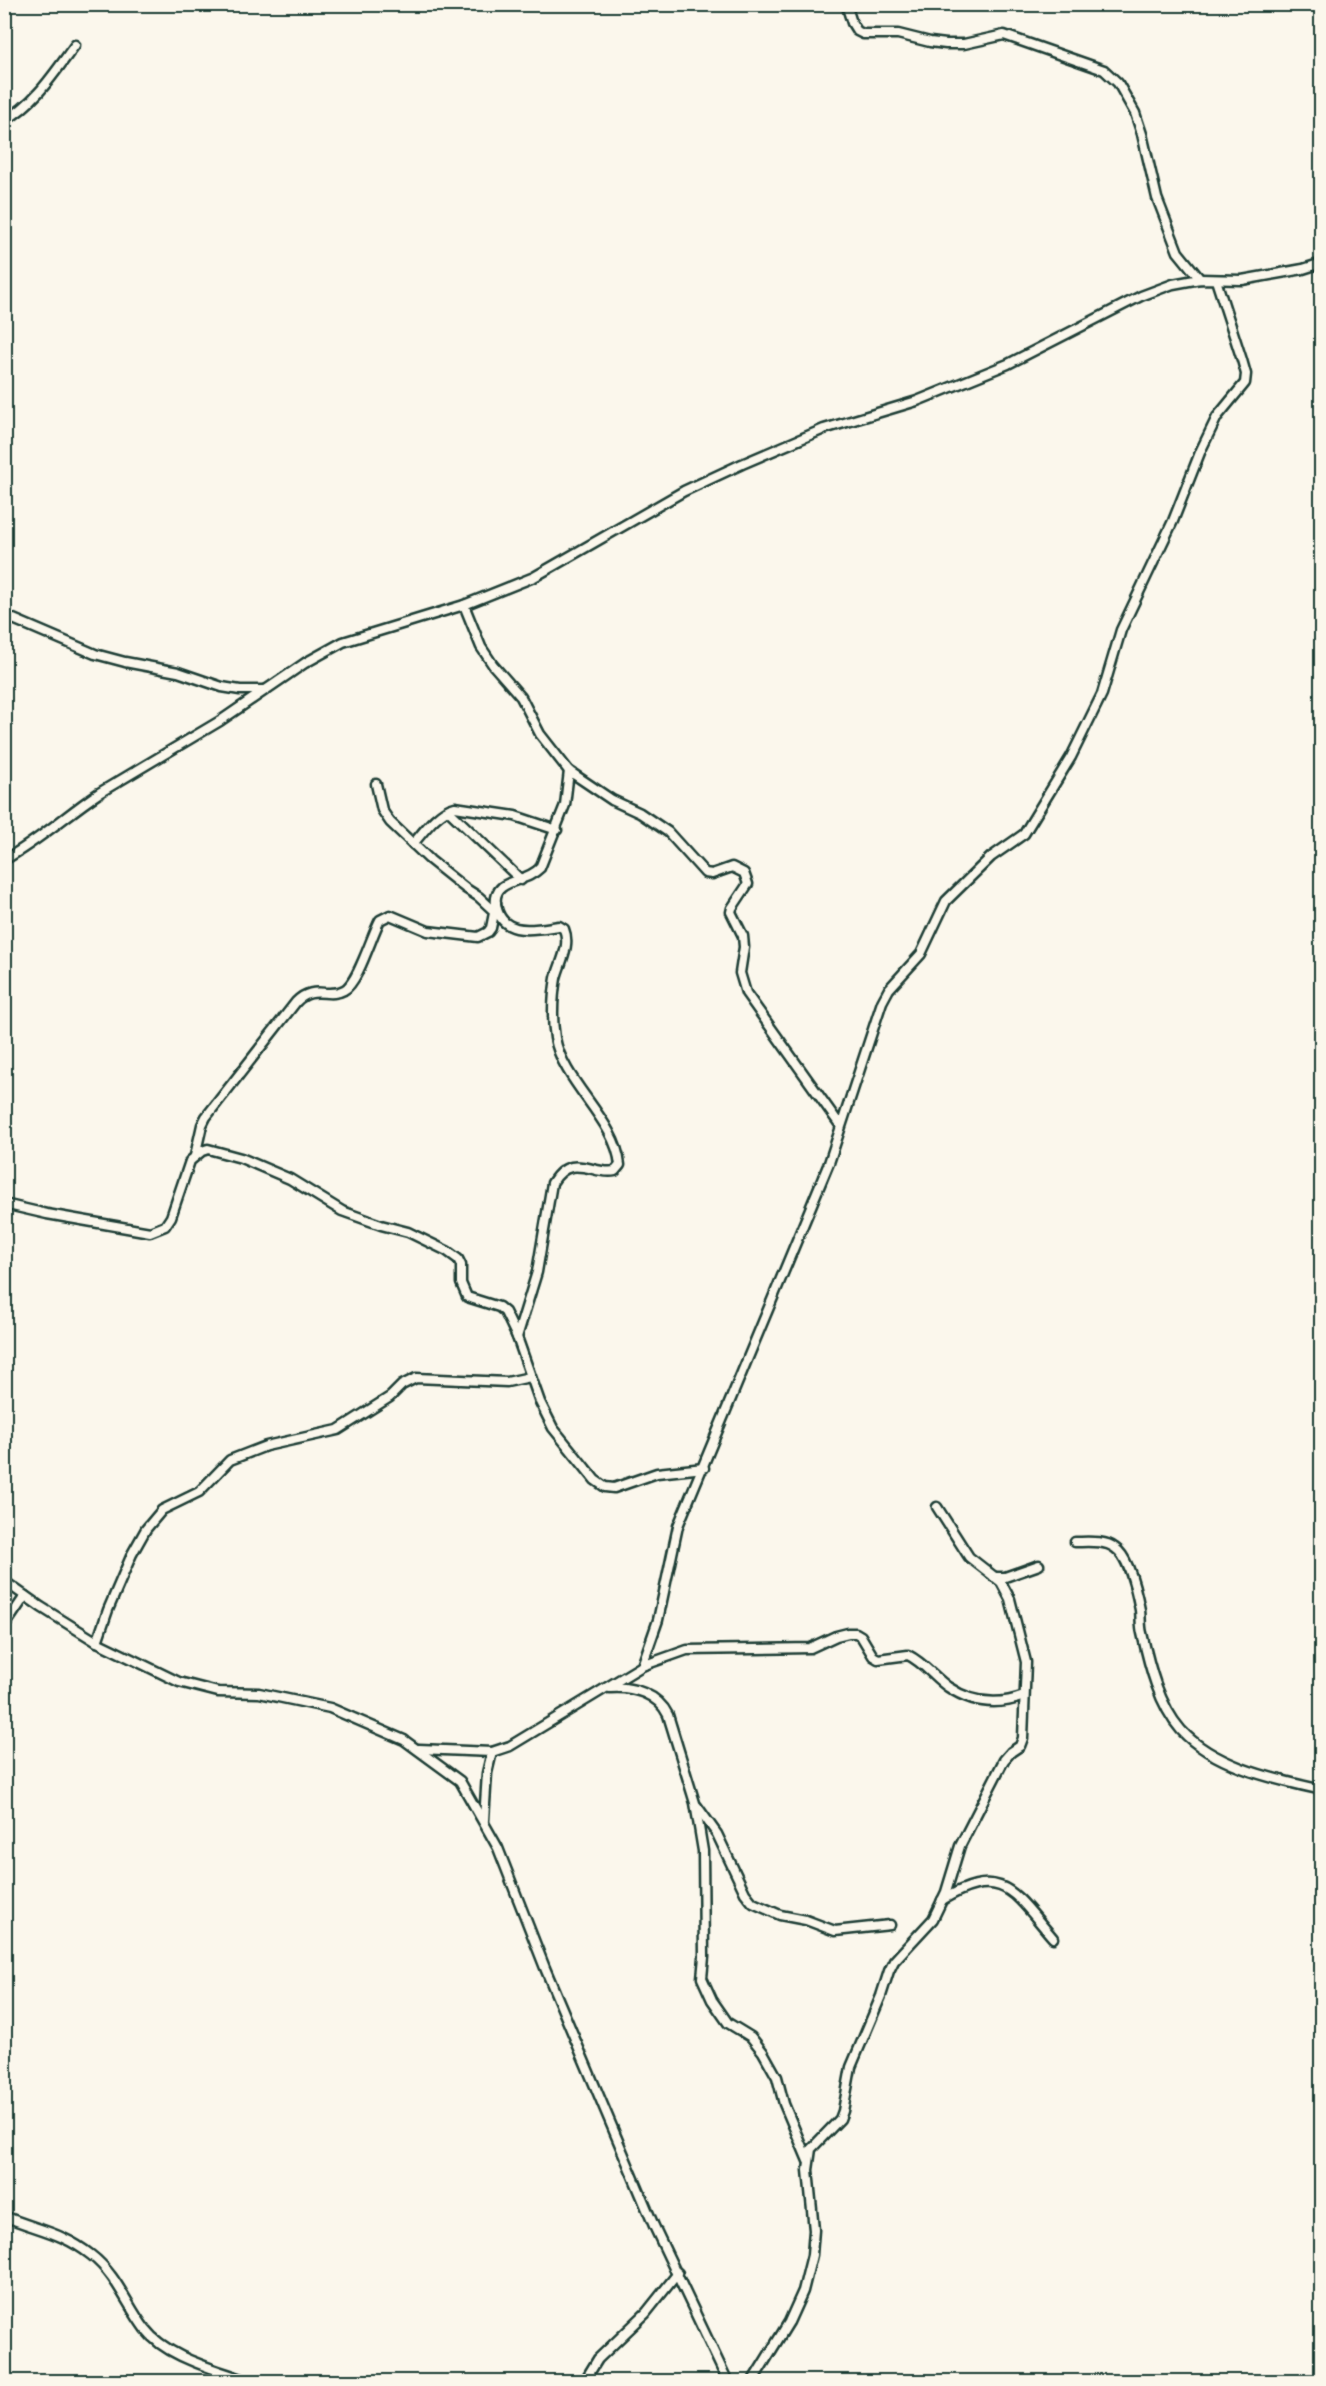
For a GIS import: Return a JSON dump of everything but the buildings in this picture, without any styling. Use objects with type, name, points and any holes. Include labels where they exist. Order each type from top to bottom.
[{"type":"street","points":[[846,4],[852,23],[857,31],[863,34],[898,34],[946,44],[964,44],[1004,35],[1104,70],[1118,83],[1135,113],[1157,198],[1178,252],[1200,279]]},
{"type":"street","points":[[4,121],[16,114],[48,83],[75,45]]},
{"type":"street","points":[[4,860],[41,838],[99,793],[220,721],[305,663],[343,642],[464,605],[534,577],[684,491],[742,464],[824,429],[917,401],[963,383],[1008,364],[1141,296],[1173,284],[1200,279],[1242,280],[1303,269],[1322,262]]},
{"type":"street","points":[[642,1666],[658,1620],[678,1526],[829,1163],[882,1002],[889,989],[921,954],[946,901],[991,857],[1024,834],[1071,757],[1102,694],[1121,630],[1173,521],[1207,436],[1217,417],[1245,383],[1246,374],[1216,280]]},
{"type":"street","points":[[464,605],[481,647],[493,665],[521,697],[540,734],[569,771],[612,800],[640,813],[668,832],[705,873],[712,874],[732,867],[744,873],[748,884],[731,912],[743,936],[744,947],[740,973],[742,984],[751,1002],[793,1056],[840,1125]]},
{"type":"street","points":[[4,615],[95,654],[178,672],[222,687],[265,690]]},
{"type":"street","points":[[195,1155],[202,1125],[240,1071],[300,997],[312,992],[342,992],[351,985],[373,933],[383,918],[390,915],[428,931],[478,937],[488,932],[491,928],[500,889],[533,874],[540,868],[565,805],[569,771]]},
{"type":"street","points":[[376,784],[383,813],[430,860],[465,888],[495,907],[504,922],[518,929],[559,926],[564,930],[567,944],[556,978],[555,1039],[571,1076],[616,1149],[620,1168],[610,1173],[589,1166],[571,1168],[555,1177],[537,1272],[517,1337]]},
{"type":"street","points":[[413,844],[448,810],[455,807],[515,816],[557,830]]},
{"type":"street","points":[[448,810],[520,880]]},
{"type":"street","points":[[4,1204],[128,1230],[150,1232],[165,1226],[171,1217],[190,1161],[195,1155],[208,1149],[241,1158],[290,1179],[342,1210],[381,1226],[408,1232],[447,1251],[458,1259],[461,1265],[461,1283],[467,1297],[499,1307],[510,1319],[530,1377],[554,1428],[595,1480],[605,1487],[614,1488],[657,1473],[704,1468]]},
{"type":"street","points":[[97,1642],[108,1610],[146,1529],[168,1505],[199,1492],[230,1460],[266,1446],[338,1430],[390,1397],[402,1385],[416,1378],[507,1382],[530,1377]]},
{"type":"street","points":[[808,2161],[815,2143],[840,2119],[851,2067],[894,1961],[929,1924],[942,1900],[960,1846],[981,1803],[1008,1754],[1021,1744],[1026,1662],[1005,1589],[1001,1582],[969,1557],[937,1508]]},
{"type":"street","points":[[1075,1542],[1110,1545],[1121,1554],[1134,1587],[1140,1611],[1141,1631],[1153,1674],[1168,1711],[1180,1728],[1197,1745],[1219,1758],[1263,1774],[1322,1790]]},
{"type":"street","points":[[993,1577],[1005,1577],[1040,1565]]},
{"type":"street","points":[[4,1581],[97,1642],[179,1682],[218,1692],[259,1693],[330,1708],[385,1731],[419,1749],[460,1781],[498,1848],[654,2226],[728,2382]]},
{"type":"street","points":[[4,1627],[24,1596]]},
{"type":"street","points":[[419,1749],[492,1752],[510,1746],[642,1666],[687,1650],[810,1648],[836,1636],[856,1633],[861,1636],[873,1656],[878,1659],[908,1655],[949,1688],[967,1697],[986,1702],[1003,1703],[1024,1696]]},
{"type":"street","points":[[607,1688],[633,1689],[657,1700],[664,1706],[695,1803],[703,1851],[704,1957],[702,1974],[704,1984],[725,2020],[751,2037],[763,2052],[777,2077],[783,2100],[808,2161],[814,2230],[812,2255],[803,2291],[789,2322],[752,2382]]},
{"type":"street","points":[[484,1821],[487,1773],[492,1752]]},
{"type":"street","points":[[695,1803],[717,1834],[745,1893],[753,1903],[780,1915],[806,1920],[835,1931],[890,1925]]},
{"type":"street","points":[[942,1900],[973,1885],[999,1884],[1010,1891],[1053,1938]]},
{"type":"street","points":[[4,2216],[50,2231],[92,2255],[109,2271],[145,2330],[161,2343],[194,2362],[250,2382]]},
{"type":"street","points":[[584,2382],[598,2360],[646,2313],[678,2273]]}]
